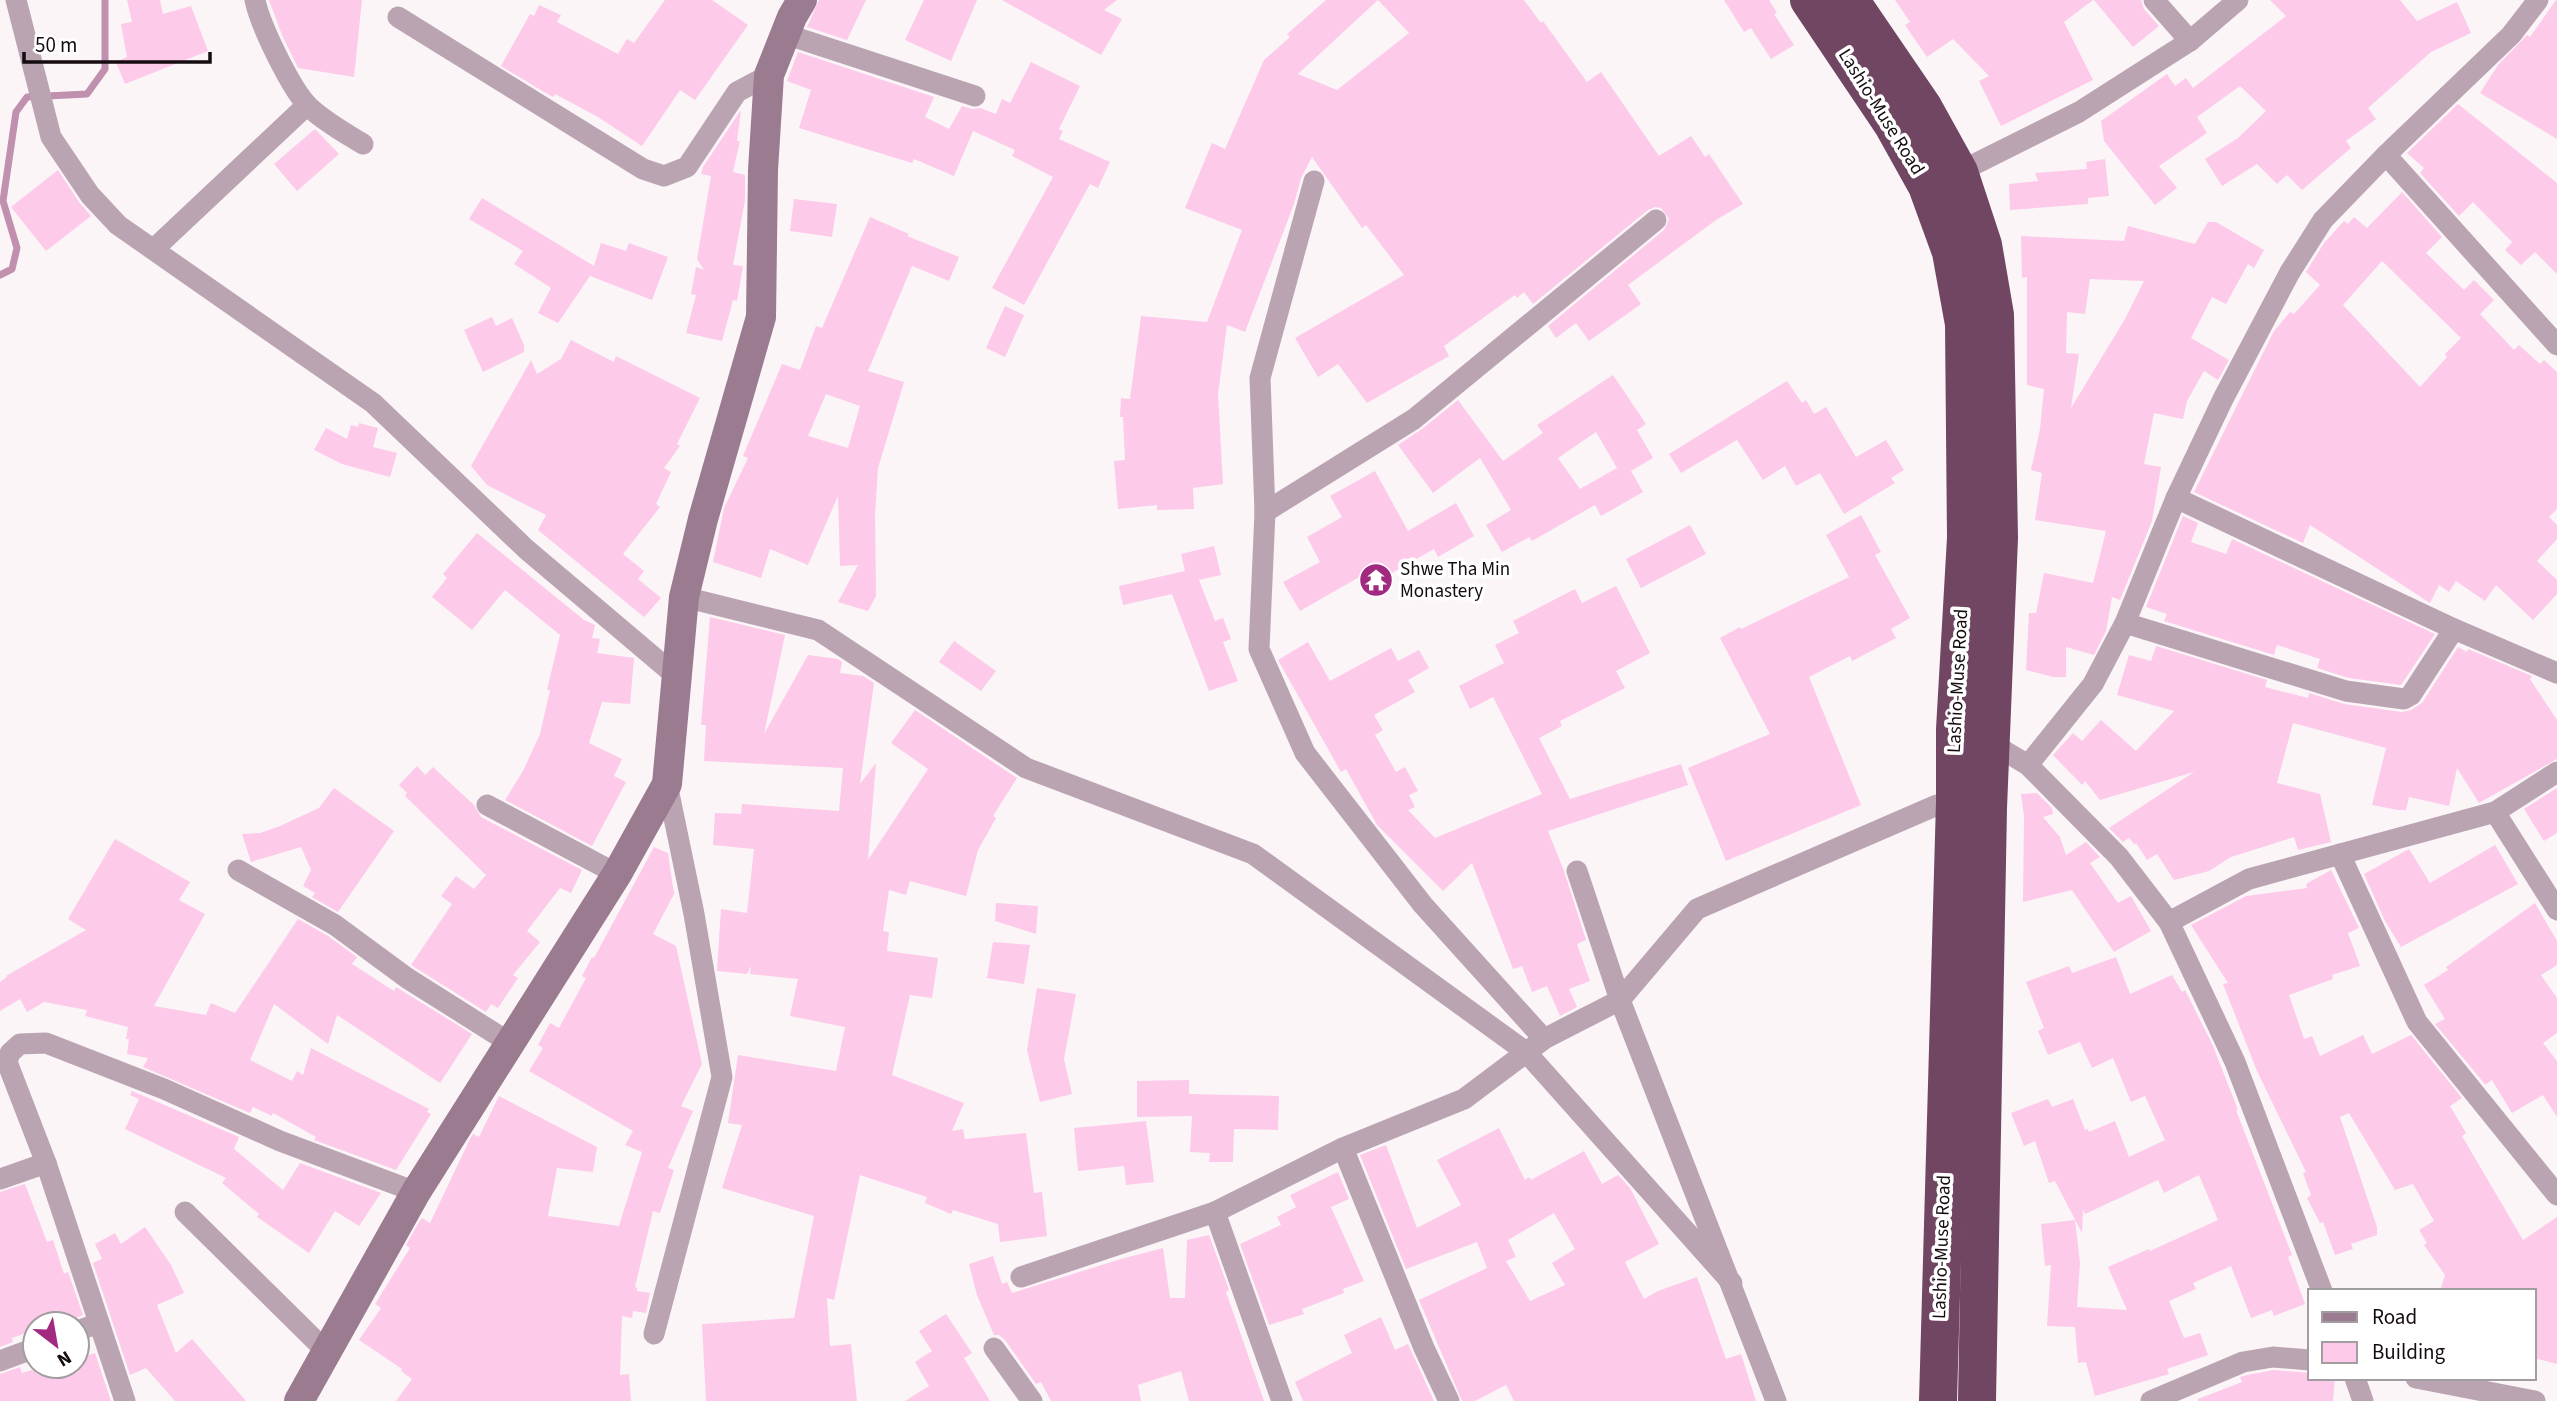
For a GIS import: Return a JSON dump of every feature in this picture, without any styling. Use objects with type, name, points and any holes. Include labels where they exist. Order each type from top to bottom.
[{"type":"highway","name":"Lashio-Muse Road","points":[[1809,0],[1893,125],[1927,186],[1951,252],[1964,324],[1966,538],[1955,729],[1938,1401]]},
{"type":"highway","name":"Lashio-Muse Road","points":[[1850,0],[1923,107],[1959,172],[1983,245],[1994,315],[1999,538],[1991,743],[1977,1401]]},
{"type":"street","points":[[16,0],[51,137],[90,195],[118,225],[373,403],[526,549],[676,676]]},
{"type":"street","points":[[255,0],[273,48],[307,105],[328,123],[363,144]]},
{"type":"street","points":[[654,1334],[722,1077],[694,914],[667,784],[684,597],[703,519],[761,317],[763,170],[769,75],[802,0]]},
{"type":"street","points":[[2154,0],[2190,41]]},
{"type":"street","points":[[1959,172],[2079,112],[2190,41],[2238,0]]},
{"type":"street","points":[[2028,765],[2093,684],[2125,623],[2176,498],[2223,400],[2290,272],[2323,220],[2386,155],[2511,35],[2538,0]]},
{"type":"street","points":[[398,17],[643,169],[664,176],[687,167],[737,92],[769,75]]},
{"type":"street","points":[[785,34],[975,96]]},
{"type":"street","points":[[154,249],[307,105]]},
{"type":"street","points":[[2386,155],[2557,345]]},
{"type":"street","points":[[1314,181],[1260,378],[1265,512],[1259,649],[1306,752],[1423,905],[1544,1040]]},
{"type":"street","points":[[1265,512],[1414,419],[1656,220]]},
{"type":"street","points":[[2176,498],[2454,629],[2557,673]]},
{"type":"street","points":[[684,597],[818,630],[1026,768],[1253,854],[1526,1052],[1732,1283]]},
{"type":"street","points":[[2125,623],[2346,691],[2404,699],[2411,695],[2454,629]]},
{"type":"street","points":[[1991,743],[2028,765],[2119,857],[2169,922],[2235,1062],[2321,1289]]},
{"type":"street","points":[[2169,922],[2249,879],[2495,812],[2557,772]]},
{"type":"street","points":[[299,1401],[416,1192],[617,874],[667,784]]},
{"type":"street","points":[[1021,1277],[1215,1212],[1343,1148],[1464,1099],[1544,1040],[1620,1000],[1697,909],[1937,805],[1955,802]]},
{"type":"street","points":[[487,805],[617,874]]},
{"type":"street","points":[[2495,812],[2557,910]]},
{"type":"street","points":[[2340,854],[2417,1022],[2557,1195]]},
{"type":"street","points":[[238,870],[335,925],[407,978],[510,1043]]},
{"type":"street","points":[[1577,871],[1620,1000],[1776,1401]]},
{"type":"street","points":[[125,1401],[46,1163],[7,1062],[10,1053],[20,1044],[46,1043],[164,1089],[280,1141],[416,1192]]},
{"type":"street","points":[[1343,1148],[1424,1348],[1449,1401]]},
{"type":"street","points":[[0,1179],[46,1163]]},
{"type":"street","points":[[185,1212],[327,1352]]},
{"type":"street","points":[[1215,1212],[1282,1401]]},
{"type":"street","points":[[91,1326],[99,1323]]},
{"type":"street","points":[[994,1348],[1032,1401]]},
{"type":"street","points":[[0,1362],[21,1354]]},
{"type":"street","points":[[2152,1401],[2243,1362],[2273,1357],[2308,1360]]},
{"type":"street","points":[[2356,1380],[2364,1401]]},
{"type":"street","points":[[2426,1380],[2535,1401]]},
{"type":"building","points":[[127,0],[160,0],[163,14],[191,6],[208,51],[125,84],[116,62],[127,57],[121,24],[132,22]]},
{"type":"building","points":[[269,0],[362,0],[354,77],[298,68]]},
{"type":"building","points":[[665,0],[712,0],[748,25],[695,100],[680,90],[642,146],[598,117],[555,94],[553,97],[501,66],[530,14],[534,16],[539,5],[561,15],[557,22],[618,54],[627,39],[634,43]]},
{"type":"building","points":[[819,0],[866,0],[847,40],[807,27]]},
{"type":"building","points":[[924,0],[977,0],[951,61],[905,40]]},
{"type":"building","points":[[1002,0],[1117,0],[1104,10],[1122,19],[1101,55]]},
{"type":"building","points":[[1326,0],[1378,0],[1524,0],[1541,23],[1543,21],[1587,82],[1601,72],[1659,156],[1691,136],[1705,157],[1709,154],[1743,204],[1716,220],[1628,285],[1641,304],[1589,341],[1576,323],[1556,338],[1548,326],[1664,230],[1669,219],[1661,208],[1648,210],[1533,304],[1524,292],[1517,298],[1515,295],[1444,346],[1449,356],[1367,403],[1338,364],[1318,377],[1295,338],[1404,275],[1366,225],[1362,228],[1312,157],[1301,178],[1294,204],[1245,332],[1227,325],[1218,394],[1223,484],[1193,488],[1194,509],[1157,510],[1157,505],[1118,509],[1114,461],[1125,460],[1123,417],[1120,417],[1121,398],[1130,399],[1141,316],[1207,322],[1242,230],[1185,208],[1212,143],[1225,149],[1264,60],[1290,37],[1287,34]],"holes":[[[1378,0],[1409,33],[1337,90],[1298,74]]]},
{"type":"building","points":[[1724,0],[1769,0],[1777,13],[1774,14],[1794,45],[1771,59],[1751,28],[1744,32]]},
{"type":"building","points":[[1895,0],[2093,0],[2064,22],[2093,80],[2001,126],[1979,81],[1989,76],[1953,39],[1927,57],[1905,25],[1910,22]]},
{"type":"building","points":[[2094,0],[2141,0],[2144,9],[2159,26],[2133,47]]},
{"type":"building","points":[[2270,0],[2400,0],[2417,21],[2457,2],[2471,33],[2431,52],[2368,108],[2376,119],[2346,141],[2351,148],[2302,190],[2287,175],[2277,184],[2257,164],[2222,186],[2205,159],[2238,138],[2266,111],[2240,86],[2197,117],[2207,133],[2159,166],[2177,188],[2155,205],[2104,141],[2101,121],[2167,74],[2175,86],[2186,78],[2193,88],[2286,16]]},
{"type":"building","points":[[2556,0],[2557,139],[2480,93],[2498,65],[2527,35],[2530,37]]},
{"type":"building","points":[[798,52],[934,97],[925,117],[949,129],[962,106],[980,108],[996,114],[1002,99],[1010,103],[1031,62],[1080,86],[1059,129],[1063,131],[1059,139],[1110,162],[1098,188],[1090,184],[1024,305],[992,288],[1053,177],[1012,156],[1015,150],[973,131],[954,176],[914,159],[912,163],[799,128],[811,90],[787,81]]},
{"type":"building","points":[[2458,104],[2557,183],[2557,274],[2535,252],[2521,265],[2505,250],[2512,242],[2473,202],[2459,216],[2420,173],[2424,168],[2407,153]]},
{"type":"building","points":[[741,110],[737,141],[740,141],[733,172],[745,175],[745,200],[733,265],[743,266],[737,301],[733,300],[722,341],[686,333],[696,295],[691,294],[696,267],[704,270],[697,259],[711,176],[701,174]]},
{"type":"building","points":[[315,129],[339,154],[297,191],[274,164]]},
{"type":"building","points":[[2105,159],[2109,196],[2088,198],[2088,204],[2010,210],[2009,184],[2038,181],[2035,173],[2087,169],[2086,162]]},
{"type":"building","points":[[58,170],[91,216],[46,251],[11,207]]},
{"type":"building","points":[[2402,192],[2442,237],[2426,253],[2464,290],[2474,280],[2494,300],[2480,314],[2514,350],[2519,345],[2540,364],[2544,360],[2557,372],[2557,509],[2549,517],[2557,525],[2557,539],[2537,561],[2557,580],[2557,594],[2533,620],[2496,585],[2485,601],[2456,581],[2449,592],[2439,585],[2430,603],[2310,525],[2303,543],[2194,492],[2274,331],[2290,312],[2294,314],[2320,285],[2306,272],[2324,243],[2344,221],[2348,224],[2354,217],[2367,228]],"holes":[[[2382,261],[2461,338],[2420,387],[2343,305]]]},
{"type":"building","points":[[482,198],[594,266],[601,243],[626,251],[629,243],[668,257],[652,300],[590,276],[558,323],[538,313],[551,288],[514,264],[523,251],[469,219]]},
{"type":"building","points":[[794,199],[837,204],[832,237],[790,231]]},
{"type":"building","points":[[870,217],[909,234],[907,236],[959,257],[949,281],[912,266],[868,371],[904,382],[878,468],[875,514],[876,596],[868,611],[838,602],[858,565],[840,566],[838,496],[808,565],[770,549],[761,578],[713,562],[724,508],[748,458],[743,456],[782,364],[800,370],[816,326],[822,328]],"holes":[[[826,394],[860,406],[848,448],[808,436]]]},
{"type":"building","points":[[2208,222],[2216,222],[2264,250],[2254,268],[2248,264],[2226,304],[2212,297],[2191,338],[2229,360],[2218,380],[2204,371],[2187,401],[2183,419],[2154,413],[2144,464],[2161,467],[2152,521],[2120,600],[2112,597],[2106,631],[2094,655],[2066,647],[2066,677],[2053,677],[2026,670],[2029,613],[2036,613],[2044,573],[2093,583],[2106,531],[2035,520],[2042,473],[2031,470],[2040,429],[2044,389],[2027,385],[2027,277],[2022,278],[2021,236],[2124,241],[2128,226],[2195,244]],"holes":[[[2090,279],[2144,281],[2125,319],[2071,408],[2079,354],[2066,353],[2067,312],[2085,314]]]},
{"type":"building","points":[[1005,306],[1024,315],[1005,357],[986,348]]},
{"type":"building","points":[[492,317],[496,326],[512,318],[524,345],[524,352],[483,372],[464,330]]},
{"type":"building","points":[[571,340],[614,362],[616,356],[700,398],[677,444],[680,446],[664,468],[671,472],[656,504],[660,507],[623,554],[644,571],[638,579],[661,598],[644,617],[538,530],[546,515],[487,485],[471,466],[531,360],[537,374],[561,359]]},
{"type":"building","points":[[1613,375],[1646,424],[1637,430],[1653,458],[1631,471],[1643,492],[1601,516],[1595,505],[1532,541],[1529,537],[1502,552],[1486,525],[1511,510],[1480,458],[1433,493],[1398,445],[1458,400],[1503,461],[1543,433],[1537,425]],"holes":[[[1596,432],[1617,468],[1580,489],[1558,458]]]},
{"type":"building","points":[[1787,381],[1802,403],[1806,400],[1814,414],[1826,407],[1856,457],[1886,440],[1904,470],[1891,478],[1895,483],[1844,514],[1820,473],[1796,486],[1785,466],[1763,480],[1737,440],[1681,473],[1669,454]]},
{"type":"building","points":[[359,423],[378,428],[373,447],[397,453],[390,477],[342,464],[314,450],[326,428],[347,439],[351,425],[358,427]]},
{"type":"building","points":[[1375,471],[1408,531],[1456,503],[1474,536],[1438,557],[1434,549],[1388,575],[1382,564],[1300,611],[1283,582],[1320,562],[1307,537],[1342,517],[1330,496]]},
{"type":"building","points":[[1861,515],[1881,552],[1875,555],[1910,618],[1891,629],[1896,638],[1852,661],[1850,656],[1809,677],[1861,805],[1726,861],[1688,768],[1770,734],[1720,638],[1849,577],[1826,535]]},
{"type":"building","points":[[2183,516],[2198,523],[2191,542],[2226,554],[2232,539],[2435,634],[2401,685],[2349,678],[2317,668],[2320,659],[2277,645],[2274,655],[2164,621],[2167,614],[2146,607]]},
{"type":"building","points":[[1690,525],[1706,554],[1641,588],[1626,559]]},
{"type":"building","points":[[477,533],[584,620],[595,625],[592,638],[600,639],[597,653],[634,658],[630,704],[602,702],[589,743],[622,759],[614,776],[626,782],[592,846],[505,800],[523,771],[540,734],[560,635],[505,590],[472,630],[432,597],[447,578],[443,574]]},
{"type":"building","points":[[1214,546],[1221,575],[1199,580],[1215,621],[1223,618],[1231,639],[1223,642],[1238,681],[1209,691],[1172,594],[1123,605],[1119,586],[1185,571],[1181,554]]},
{"type":"building","points":[[1616,586],[1650,653],[1616,671],[1625,688],[1560,721],[1562,726],[1539,738],[1570,799],[1681,764],[1688,785],[1548,831],[1586,940],[1577,944],[1590,981],[1569,989],[1577,1007],[1560,1016],[1547,986],[1532,992],[1522,966],[1513,969],[1472,863],[1443,891],[1377,825],[1346,769],[1341,772],[1278,660],[1308,642],[1330,681],[1391,648],[1398,661],[1419,650],[1429,668],[1408,680],[1415,692],[1374,715],[1383,730],[1375,735],[1396,772],[1405,767],[1418,791],[1409,795],[1415,807],[1408,810],[1435,838],[1542,794],[1493,697],[1470,709],[1459,686],[1504,663],[1495,645],[1519,633],[1513,621],[1575,589],[1582,603]]},
{"type":"building","points":[[710,617],[785,635],[764,734],[808,655],[838,659],[842,662],[840,673],[863,676],[874,683],[860,784],[876,763],[868,860],[928,769],[891,743],[915,710],[1017,778],[993,816],[996,818],[978,850],[966,896],[910,881],[906,895],[889,890],[883,931],[889,932],[887,951],[938,958],[932,998],[910,995],[892,1075],[964,1103],[952,1131],[963,1129],[965,1139],[1026,1133],[1034,1193],[1042,1192],[1047,1236],[1000,1242],[998,1224],[953,1210],[951,1214],[925,1203],[927,1197],[860,1175],[834,1300],[827,1298],[830,1346],[851,1344],[857,1401],[706,1401],[702,1324],[794,1318],[814,1216],[722,1188],[742,1125],[728,1123],[738,1055],[836,1071],[845,1027],[790,1016],[798,979],[750,974],[751,966],[747,974],[717,971],[721,909],[747,913],[754,849],[713,845],[715,813],[741,814],[742,804],[839,811],[843,768],[704,761],[706,725],[701,725]]},
{"type":"building","points":[[954,641],[996,671],[981,691],[939,662]]},
{"type":"building","points":[[2156,646],[2267,680],[2265,687],[2308,698],[2309,693],[2344,704],[2402,712],[2422,703],[2458,647],[2467,652],[2468,649],[2532,676],[2530,679],[2557,720],[2557,759],[2479,803],[2457,768],[2449,806],[2409,797],[2406,810],[2398,810],[2372,805],[2386,748],[2293,723],[2277,783],[2320,794],[2331,842],[2298,850],[2294,837],[2231,857],[2209,871],[2174,880],[2157,854],[2147,860],[2136,843],[2135,845],[2129,838],[2123,842],[2109,828],[2194,772],[2100,800],[2085,781],[2082,785],[2053,755],[2073,733],[2082,741],[2101,720],[2136,751],[2174,711],[2117,695],[2129,655],[2151,661]]},
{"type":"building","points":[[417,766],[425,775],[433,767],[474,805],[481,817],[582,870],[571,893],[560,888],[527,931],[540,942],[513,975],[518,978],[498,1008],[491,1004],[486,1012],[411,965],[452,904],[441,896],[456,876],[474,889],[486,875],[405,796],[407,793],[399,785]]},
{"type":"building","points":[[334,788],[394,831],[338,912],[312,897],[315,893],[303,886],[311,870],[301,847],[251,862],[242,834],[260,833],[319,808]]},
{"type":"building","points":[[2557,788],[2557,833],[2544,841],[2524,809]]},
{"type":"building","points":[[2037,793],[2052,808],[2053,814],[2043,817],[2060,837],[2066,855],[2086,842],[2100,857],[2090,863],[2118,903],[2131,896],[2151,931],[2114,952],[2072,890],[2023,902],[2024,816],[2021,794]]},
{"type":"building","points":[[115,839],[190,882],[179,900],[205,914],[154,1006],[206,1015],[211,1003],[235,1013],[298,919],[357,957],[352,964],[394,991],[396,987],[472,1034],[440,1083],[337,1015],[328,1044],[274,1004],[250,1060],[292,1081],[297,1071],[303,1075],[311,1048],[429,1109],[427,1112],[431,1114],[396,1170],[314,1140],[316,1137],[273,1113],[272,1116],[253,1107],[250,1113],[143,1067],[148,1058],[127,1054],[128,1027],[85,1016],[87,1010],[44,1002],[27,1012],[20,999],[0,1011],[0,982],[6,976],[86,930],[68,919]]},
{"type":"building","points":[[2495,845],[2518,884],[2401,947],[2385,921],[2364,874],[2409,849],[2430,883]]},
{"type":"building","points":[[654,847],[668,853],[674,894],[653,934],[676,946],[702,1064],[681,1106],[693,1111],[668,1168],[674,1170],[660,1213],[653,1211],[635,1287],[637,1291],[650,1293],[646,1313],[633,1311],[632,1318],[622,1316],[620,1375],[629,1374],[631,1401],[396,1401],[412,1379],[401,1371],[402,1369],[359,1340],[381,1308],[375,1304],[410,1248],[406,1245],[419,1222],[422,1218],[430,1223],[470,1139],[473,1134],[479,1137],[499,1096],[597,1147],[593,1172],[557,1168],[548,1216],[619,1226],[642,1152],[625,1145],[633,1131],[529,1071],[543,1048],[538,1045],[550,1023],[559,1028],[586,978],[582,976]]},
{"type":"building","points":[[2331,870],[2359,928],[2348,933],[2360,966],[2332,975],[2333,979],[2289,995],[2304,1039],[2312,1036],[2320,1056],[2363,1035],[2372,1054],[2411,1035],[2462,1098],[2450,1106],[2466,1133],[2462,1136],[2523,1240],[2557,1217],[2557,1364],[2536,1359],[2536,1289],[2441,1289],[2445,1275],[2424,1245],[2427,1243],[2419,1230],[2434,1221],[2413,1184],[2395,1190],[2349,1113],[2340,1117],[2377,1227],[2377,1235],[2351,1244],[2353,1249],[2335,1255],[2323,1222],[2320,1223],[2307,1198],[2311,1195],[2303,1173],[2306,1172],[2257,1071],[2223,984],[2228,983],[2191,925],[2246,896],[2307,888],[2306,884]]},
{"type":"building","points":[[996,903],[1038,906],[1036,934],[995,921]]},
{"type":"building","points":[[2535,903],[2557,941],[2557,965],[2541,975],[2557,998],[2557,1033],[2543,1043],[2557,1061],[2557,1117],[2543,1095],[2512,1113],[2492,1080],[2485,1085],[2435,1024],[2445,1019],[2424,985],[2448,970],[2446,967]]},
{"type":"building","points":[[993,942],[1030,945],[1024,984],[987,978]]},
{"type":"building","points":[[2116,957],[2130,994],[2172,975],[2182,992],[2185,990],[2213,1046],[2238,1110],[2292,1255],[2288,1257],[2305,1304],[2274,1316],[2272,1310],[2251,1318],[2231,1266],[2193,1283],[2196,1289],[2169,1301],[2184,1338],[2200,1333],[2208,1355],[2167,1369],[2169,1374],[2095,1396],[2086,1362],[2078,1363],[2075,1327],[2047,1326],[2051,1265],[2045,1266],[2041,1224],[2075,1220],[2080,1263],[2077,1307],[2127,1310],[2108,1267],[2218,1220],[2199,1175],[2164,1193],[2158,1180],[2085,1214],[2083,1209],[2082,1233],[2055,1181],[2049,1183],[2035,1141],[2024,1146],[2011,1113],[2048,1099],[2052,1107],[2073,1099],[2085,1130],[2088,1129],[2089,1132],[2115,1121],[2129,1157],[2165,1140],[2145,1096],[2131,1102],[2113,1058],[2092,1068],[2080,1042],[2048,1055],[2038,1031],[2044,1028],[2026,982],[2069,966],[2072,973]]},
{"type":"building","points":[[1037,988],[1076,994],[1064,1059],[1072,1094],[1040,1102],[1027,1050]]},
{"type":"building","points":[[1189,1080],[1189,1094],[1279,1096],[1278,1130],[1234,1129],[1233,1162],[1209,1162],[1210,1153],[1190,1152],[1192,1116],[1137,1117],[1137,1081]]},
{"type":"building","points":[[132,1091],[239,1137],[234,1149],[283,1190],[300,1163],[381,1193],[359,1226],[335,1211],[309,1253],[257,1217],[259,1214],[222,1183],[226,1178],[125,1129],[139,1099],[130,1095]]},
{"type":"building","points":[[1146,1121],[1154,1182],[1126,1185],[1124,1166],[1078,1171],[1074,1128]]},
{"type":"building","points":[[1499,1128],[1525,1180],[1529,1177],[1531,1180],[1584,1151],[1602,1184],[1618,1175],[1630,1188],[1659,1244],[1625,1262],[1644,1299],[1697,1277],[1726,1359],[1741,1354],[1756,1401],[1514,1401],[1506,1385],[1475,1401],[1462,1401],[1419,1300],[1487,1268],[1477,1242],[1406,1269],[1360,1155],[1386,1145],[1417,1228],[1461,1205],[1437,1160]],"holes":[[[1554,1213],[1575,1249],[1552,1263],[1565,1285],[1530,1301],[1506,1261],[1516,1257],[1508,1240]]]},
{"type":"building","points":[[1338,1172],[1349,1199],[1331,1207],[1364,1281],[1343,1289],[1344,1293],[1302,1309],[1304,1314],[1269,1325],[1240,1244],[1281,1225],[1277,1217],[1296,1207],[1290,1195]]},
{"type":"building","points":[[25,1184],[47,1242],[53,1240],[64,1274],[68,1272],[81,1310],[21,1310],[21,1335],[12,1338],[13,1342],[0,1347],[0,1192]]},
{"type":"building","points":[[145,1227],[171,1265],[184,1293],[157,1305],[176,1353],[192,1339],[246,1401],[175,1401],[146,1368],[130,1375],[93,1263],[102,1259],[95,1244],[115,1233],[121,1244]]},
{"type":"building","points":[[1209,1235],[1264,1401],[1189,1401],[1181,1371],[1138,1385],[1141,1401],[1051,1401],[1041,1382],[1036,1384],[1005,1340],[994,1335],[977,1295],[969,1264],[993,1256],[1002,1284],[1007,1282],[1012,1293],[1163,1248],[1170,1298],[1185,1298],[1187,1240]]},
{"type":"building","points":[[946,1314],[972,1353],[964,1358],[990,1401],[905,1401],[929,1386],[915,1362],[932,1351],[919,1331]]},
{"type":"building","points":[[1381,1317],[1395,1350],[1408,1344],[1434,1401],[1303,1401],[1295,1382],[1352,1353],[1344,1335]]},
{"type":"building","points":[[95,1353],[111,1401],[0,1401],[0,1374],[20,1367],[21,1380],[91,1380],[91,1354]]},
{"type":"building","points":[[2274,1370],[2308,1373],[2308,1380],[2335,1380],[2333,1401],[2198,1401],[2242,1382],[2240,1377]]},
{"type":"waterway","points":[[0,275],[12,269],[17,248],[3,201],[16,112],[27,97],[87,94],[105,69],[105,0]]},
{"type":"place","name":"Shwe Tha Min Monastery","points":[[1376,580]]}]
